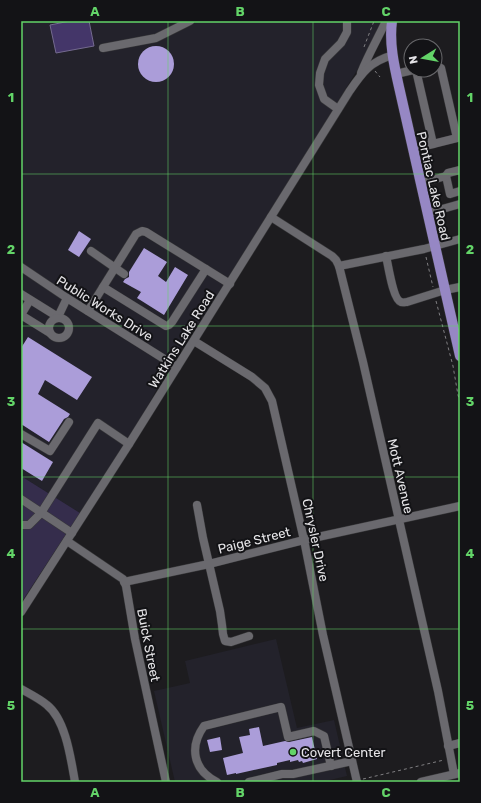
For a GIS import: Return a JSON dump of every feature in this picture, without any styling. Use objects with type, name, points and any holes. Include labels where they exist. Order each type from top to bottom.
[{"type":"main road","name":"Pontiac Lake Road","points":[[392,21],[391,33],[396,74],[460,355]]},
{"type":"street","points":[[103,48],[156,38],[190,21]]},
{"type":"street","points":[[338,109],[324,99],[319,85],[320,72],[324,59],[340,43],[347,32],[347,21]]},
{"type":"street","name":"Watkins Lake Road","points":[[21,612],[178,367],[359,77],[386,21]]},
{"type":"street","name":"Watkins Lake Road","points":[[359,77],[374,63],[393,55]]},
{"type":"street","points":[[396,74],[403,72]]},
{"type":"street","points":[[413,150],[456,138],[443,77]]},
{"type":"street","points":[[418,78],[433,144]]},
{"type":"street","points":[[421,183],[446,176],[448,173],[460,170]]},
{"type":"street","points":[[446,176],[450,194],[460,191]]},
{"type":"street","points":[[428,213],[460,204]]},
{"type":"street","name":"Mott Avenue","points":[[271,218],[332,256],[339,266],[363,362],[438,691],[451,759],[457,774]]},
{"type":"street","points":[[88,311],[136,234],[142,231],[146,232],[230,284]]},
{"type":"street","points":[[339,266],[435,246],[460,239]]},
{"type":"street","points":[[90,252],[124,274]]},
{"type":"street","points":[[386,256],[394,294],[401,303],[460,287]]},
{"type":"street","name":"Public Works Drive","points":[[21,267],[67,298],[178,367]]},
{"type":"street","points":[[103,287],[166,326],[172,322],[206,269]]},
{"type":"street","points":[[21,294],[58,317],[64,319],[68,324],[67,334],[58,338],[52,336],[50,333],[21,315],[30,300]]},
{"type":"street","points":[[50,333],[48,330],[49,323],[58,317],[67,298]]},
{"type":"street","name":"Chrysler Drive","points":[[194,341],[252,377],[265,388],[272,401],[304,540],[323,635],[356,781]]},
{"type":"street","points":[[21,434],[50,451],[69,422]]},
{"type":"street","points":[[21,525],[30,525],[41,513],[98,423],[129,444]]},
{"type":"street","points":[[21,499],[72,533]]},
{"type":"street","points":[[197,505],[225,641],[231,642],[249,636]]},
{"type":"street","name":"Paige Street","points":[[124,582],[209,564],[304,540],[460,506]]},
{"type":"street","points":[[66,541],[115,573],[123,579],[124,582]]},
{"type":"street","name":"Buick Street","points":[[124,582],[166,782]]},
{"type":"street","points":[[21,689],[48,705],[61,724],[66,739],[75,782]]},
{"type":"street","points":[[217,782],[207,777],[196,761],[196,741],[204,726],[281,707],[288,737],[314,731],[324,736],[331,766]]},
{"type":"street","points":[[448,746],[460,743]]},
{"type":"street","points":[[249,782],[282,774],[294,778],[352,761]]},
{"type":"street","points":[[421,782],[457,774]]},
{"type":"path","points":[[425,252],[440,319],[453,366],[460,402]]},
{"type":"path","points":[[356,781],[451,759]]},
{"type":"shaded area","points":[[21,21],[383,21],[370,49],[297,168],[206,314],[185,342],[140,420],[80,513],[21,476]]},
{"type":"shaded area","points":[[70,21],[89,21],[94,46],[56,53],[50,25]]},
{"type":"shaded area","points":[[21,476],[80,513],[21,603]]},
{"type":"shaded area","points":[[276,639],[297,728],[334,720],[347,776],[321,782],[175,782],[154,691],[190,683],[185,661]]},
{"type":"building","points":[[160,46],[169,51],[173,57],[173,71],[169,77],[160,82],[152,82],[143,77],[139,71],[138,60],[143,51],[149,47]]},
{"type":"building","points":[[79,231],[91,239],[79,257],[68,250]]},
{"type":"building","points":[[144,248],[167,262],[158,276],[166,282],[175,267],[188,275],[164,315],[137,298],[141,292],[123,282],[129,277],[129,272]]},
{"type":"building","points":[[28,337],[92,377],[77,400],[45,380],[38,394],[70,414],[64,419],[49,442],[21,424],[21,348]]},
{"type":"building","points":[[21,442],[53,462],[42,481],[21,468]]},
{"type":"building","name":"Covert Center","points":[[259,727],[263,746],[312,737],[317,759],[303,763],[302,761],[299,762],[298,760],[290,762],[290,760],[277,763],[277,765],[227,775],[223,758],[243,753],[239,737],[250,735],[249,729]]},
{"type":"building","points":[[220,737],[222,750],[210,752],[207,740]]},
{"type":"place","name":"Covert Center","points":[[293,752]]}]
